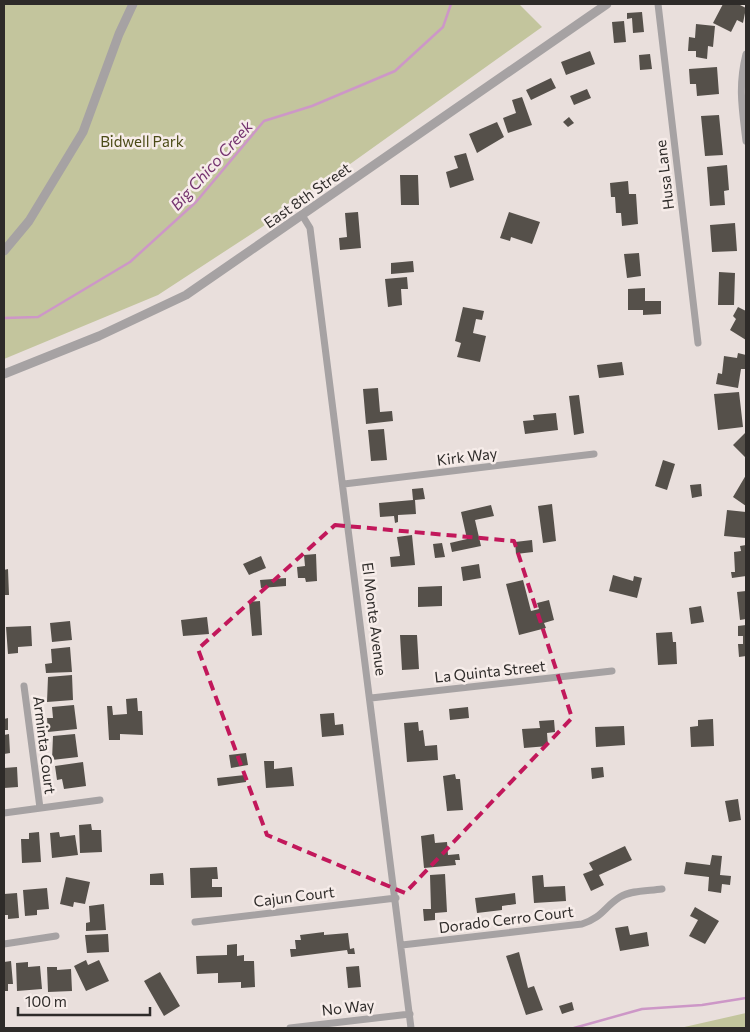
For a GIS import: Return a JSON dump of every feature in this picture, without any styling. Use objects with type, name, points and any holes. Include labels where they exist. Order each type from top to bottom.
[{"type":"street","points":[[4,251],[29,221],[84,132],[118,34],[133,4]]},
{"type":"street","name":"East 8th Street","points":[[4,374],[136,320],[186,295],[608,4]]},
{"type":"street","name":"Husa Lane","points":[[658,4],[698,343]]},
{"type":"street","points":[[746,54],[741,73],[740,93],[746,141]]},
{"type":"street","name":"El Monte Avenue","points":[[302,215],[310,228],[412,1028]]},
{"type":"street","name":"Kirk Way","points":[[344,484],[594,454]]},
{"type":"street","name":"La Quinta Street","points":[[371,698],[612,671]]},
{"type":"street","name":"Arminta Court","points":[[24,686],[40,808]]},
{"type":"street","points":[[4,813],[100,800]]},
{"type":"street","name":"Dorado Cerro Court","points":[[402,945],[582,924],[595,919],[620,896],[631,892],[662,889]]},
{"type":"street","name":"Cajun Court","points":[[194,922],[396,898]]},
{"type":"street","points":[[4,944],[56,936]]},
{"type":"street","name":"No Way","points":[[290,1028],[410,1014]]},
{"type":"highlighted area","points":[[335,525],[514,541],[572,718],[405,893],[267,835],[198,649]]},
{"type":"green space","name":"Bidwell Park","points":[[4,4],[519,4],[542,27],[262,227],[158,295],[4,359]]},
{"type":"green space","points":[[746,1013],[746,1028],[680,1028]]},
{"type":"building","points":[[723,4],[738,4],[746,8],[743,23],[737,20],[731,32],[713,23]]},
{"type":"building","points":[[642,12],[644,32],[633,33],[632,18],[627,19],[627,13]]},
{"type":"building","points":[[624,21],[626,42],[614,43],[612,22]]},
{"type":"building","points":[[696,24],[715,26],[713,47],[708,46],[707,59],[696,57],[696,51],[688,51],[689,37],[695,38]]},
{"type":"building","points":[[590,51],[595,64],[566,75],[561,62]]},
{"type":"building","points":[[650,54],[652,69],[640,70],[639,55]]},
{"type":"building","points":[[717,67],[719,94],[697,96],[696,84],[690,84],[689,69]]},
{"type":"building","points":[[551,78],[556,88],[531,100],[526,90]]},
{"type":"building","points":[[587,89],[591,98],[574,105],[570,96]]},
{"type":"building","points":[[522,97],[532,125],[508,133],[503,118],[516,113],[512,100]]},
{"type":"building","points":[[719,115],[723,155],[705,156],[701,116]]},
{"type":"building","points":[[569,117],[574,123],[568,127],[563,122]]},
{"type":"building","points":[[497,122],[504,137],[477,153],[469,134]]},
{"type":"building","points":[[466,153],[474,180],[450,188],[446,172],[458,168],[454,156]]},
{"type":"building","points":[[727,165],[729,190],[724,191],[725,205],[710,206],[707,167]]},
{"type":"building","points":[[400,175],[418,175],[419,205],[401,205]]},
{"type":"building","points":[[628,181],[629,194],[636,194],[638,224],[622,226],[621,213],[616,213],[615,197],[611,197],[610,183]]},
{"type":"building","points":[[358,212],[361,248],[340,250],[339,238],[347,237],[345,213]]},
{"type":"building","points":[[509,212],[540,222],[532,244],[511,237],[510,241],[500,238]]},
{"type":"building","points":[[735,223],[737,251],[712,252],[710,225]]},
{"type":"building","points":[[639,253],[641,276],[627,278],[624,254]]},
{"type":"building","points":[[413,261],[414,272],[391,274],[391,263]]},
{"type":"building","points":[[719,272],[735,273],[734,305],[718,305]]},
{"type":"building","points":[[407,277],[408,289],[401,289],[402,305],[388,307],[385,279]]},
{"type":"building","points":[[645,288],[645,301],[661,301],[661,314],[643,315],[643,310],[628,310],[628,289]]},
{"type":"building","points":[[463,307],[484,311],[482,320],[476,319],[473,333],[486,336],[480,362],[457,357],[461,343],[455,341]]},
{"type":"building","points":[[738,307],[746,311],[746,340],[730,330],[736,319],[733,316]]},
{"type":"building","points":[[738,353],[746,355],[746,369],[741,369],[738,388],[716,384],[718,373],[722,374],[724,356],[737,358]]},
{"type":"building","points":[[622,362],[624,375],[599,378],[597,365]]},
{"type":"building","points":[[378,388],[380,412],[392,411],[393,421],[366,424],[363,389]]},
{"type":"building","points":[[739,392],[743,427],[718,430],[714,394]]},
{"type":"building","points":[[579,395],[584,433],[574,435],[569,396]]},
{"type":"building","points":[[556,413],[558,430],[525,434],[523,421],[534,420],[533,415]]},
{"type":"building","points":[[384,429],[387,460],[371,461],[368,430]]},
{"type":"building","points":[[746,432],[746,458],[733,445]]},
{"type":"building","points":[[663,460],[675,464],[667,490],[655,486]]},
{"type":"building","points":[[746,475],[746,506],[733,497]]},
{"type":"building","points":[[701,484],[702,496],[692,498],[690,485]]},
{"type":"building","points":[[423,488],[425,499],[415,500],[416,514],[398,515],[398,522],[395,523],[394,516],[380,517],[379,503],[413,500],[412,489]]},
{"type":"building","points":[[552,504],[556,541],[543,543],[538,506]]},
{"type":"building","points":[[491,505],[494,516],[475,520],[481,546],[452,552],[450,543],[467,539],[461,512]]},
{"type":"building","points":[[727,510],[746,512],[746,538],[724,536]]},
{"type":"building","points":[[412,535],[415,565],[391,567],[390,557],[400,556],[397,537]]},
{"type":"building","points":[[532,540],[533,552],[516,554],[515,542]]},
{"type":"building","points":[[442,543],[445,557],[435,558],[433,544]]},
{"type":"building","points":[[746,545],[746,576],[732,578],[731,572],[735,572],[734,552],[741,551],[740,546]]},
{"type":"building","points":[[316,554],[317,581],[306,582],[305,578],[298,578],[297,567],[305,566],[304,555]]},
{"type":"building","points":[[261,556],[266,568],[249,575],[243,564]]},
{"type":"building","points":[[479,564],[481,578],[463,581],[461,567]]},
{"type":"building","points":[[8,569],[9,595],[4,595],[4,570]]},
{"type":"building","points":[[613,575],[633,581],[634,576],[642,578],[637,598],[609,591]]},
{"type":"building","points":[[286,578],[286,586],[261,588],[260,580]]},
{"type":"building","points":[[523,580],[531,611],[539,609],[537,603],[549,600],[554,620],[544,623],[546,628],[519,635],[506,584]]},
{"type":"building","points":[[442,586],[442,606],[418,607],[418,587]]},
{"type":"building","points":[[746,591],[746,619],[740,620],[737,592]]},
{"type":"building","points":[[260,601],[262,635],[252,636],[249,602]]},
{"type":"building","points":[[701,606],[704,622],[691,624],[689,608]]},
{"type":"building","points":[[207,617],[209,634],[183,636],[181,620]]},
{"type":"building","points":[[70,621],[72,640],[52,642],[50,623]]},
{"type":"building","points":[[746,625],[746,656],[739,657],[738,644],[743,644],[743,636],[738,636],[738,626]]},
{"type":"building","points":[[31,626],[32,646],[18,647],[18,653],[8,654],[6,627]]},
{"type":"building","points":[[672,632],[673,642],[676,642],[677,664],[658,665],[656,633]]},
{"type":"building","points":[[400,635],[417,635],[419,669],[402,670]]},
{"type":"building","points":[[70,647],[72,672],[46,673],[45,664],[52,663],[51,649]]},
{"type":"building","points":[[72,675],[73,700],[47,702],[48,677]]},
{"type":"building","points":[[137,698],[138,711],[142,711],[143,735],[120,734],[120,740],[109,740],[107,706],[112,706],[113,715],[127,714],[126,699]]},
{"type":"building","points":[[74,705],[77,729],[48,732],[47,718],[53,718],[52,707]]},
{"type":"building","points":[[468,707],[469,718],[450,720],[449,709]]},
{"type":"building","points":[[334,713],[335,725],[343,724],[344,735],[322,737],[320,714]]},
{"type":"building","points":[[8,718],[8,730],[4,730],[4,719]]},
{"type":"building","points":[[713,719],[714,746],[691,747],[690,727],[698,726],[698,720]]},
{"type":"building","points":[[554,720],[555,732],[547,733],[548,746],[524,748],[522,729],[540,728],[539,721]]},
{"type":"building","points":[[418,722],[419,731],[423,730],[425,746],[437,745],[438,760],[407,762],[404,723]]},
{"type":"building","points":[[624,726],[625,745],[596,747],[595,727]]},
{"type":"building","points":[[9,734],[10,753],[4,754],[4,735]]},
{"type":"building","points":[[75,734],[78,757],[52,760],[53,736]]},
{"type":"building","points":[[246,753],[248,765],[231,768],[229,755]]},
{"type":"building","points":[[264,761],[274,761],[274,769],[292,767],[294,786],[266,788]]},
{"type":"building","points":[[83,762],[86,786],[64,789],[62,779],[57,780],[55,766]]},
{"type":"building","points":[[17,767],[18,787],[4,788],[4,768]]},
{"type":"building","points":[[603,767],[604,777],[592,779],[591,768]]},
{"type":"building","points":[[455,774],[456,779],[460,779],[463,810],[447,811],[443,776]]},
{"type":"building","points":[[245,775],[246,782],[218,786],[217,778]]},
{"type":"building","points":[[738,799],[741,820],[729,822],[725,801]]},
{"type":"building","points":[[91,824],[92,830],[101,830],[102,852],[80,853],[79,825]]},
{"type":"building","points":[[39,832],[41,862],[22,863],[21,839],[29,839],[29,833]]},
{"type":"building","points":[[59,832],[60,837],[75,835],[78,855],[52,858],[50,833]]},
{"type":"building","points":[[434,834],[435,843],[447,842],[448,855],[459,854],[460,860],[455,860],[456,865],[424,868],[421,836]]},
{"type":"building","points":[[625,846],[632,860],[599,875],[604,885],[591,891],[583,874],[593,870],[589,863]]},
{"type":"building","points":[[712,855],[722,856],[720,875],[731,876],[730,885],[722,884],[721,893],[708,891],[709,877],[684,874],[686,862],[710,865]]},
{"type":"building","points":[[217,867],[218,879],[212,879],[212,887],[222,887],[222,897],[191,898],[190,868]]},
{"type":"building","points":[[163,873],[164,885],[150,885],[150,874]]},
{"type":"building","points":[[445,874],[447,912],[435,913],[435,920],[424,921],[423,909],[431,909],[430,875]]},
{"type":"building","points":[[543,875],[544,887],[565,886],[566,901],[534,903],[532,876]]},
{"type":"building","points":[[66,877],[90,882],[85,904],[74,902],[73,907],[60,904]]},
{"type":"building","points":[[47,888],[49,909],[37,910],[37,915],[25,916],[23,890]]},
{"type":"building","points":[[17,893],[19,918],[8,919],[8,915],[4,915],[4,894]]},
{"type":"building","points":[[515,893],[516,904],[502,906],[502,910],[477,913],[475,898]]},
{"type":"building","points":[[104,904],[106,930],[86,931],[86,923],[90,922],[89,906]]},
{"type":"building","points":[[695,907],[719,921],[705,944],[689,936],[698,920],[690,916]]},
{"type":"building","points":[[628,926],[630,935],[647,932],[649,946],[620,951],[615,928]]},
{"type":"building","points":[[324,932],[324,935],[348,933],[350,949],[354,948],[355,954],[348,954],[347,950],[291,957],[290,949],[296,949],[295,940],[301,940],[300,935]]},
{"type":"building","points":[[108,934],[109,952],[87,953],[85,935]]},
{"type":"building","points":[[237,944],[237,956],[244,955],[244,961],[254,961],[255,987],[241,988],[241,982],[218,983],[218,973],[197,974],[196,956],[227,955],[227,945]]},
{"type":"building","points":[[519,952],[528,988],[534,986],[543,1010],[526,1015],[506,956]]},
{"type":"building","points":[[86,960],[88,965],[99,960],[109,981],[86,991],[74,966]]},
{"type":"building","points":[[11,961],[13,984],[8,984],[8,991],[4,991],[4,962]]},
{"type":"building","points":[[28,962],[28,967],[40,966],[42,989],[17,991],[16,963]]},
{"type":"building","points":[[359,966],[361,987],[348,988],[346,967]]},
{"type":"building","points":[[47,967],[57,967],[57,970],[71,969],[72,991],[48,992]]},
{"type":"building","points":[[160,972],[180,1006],[164,1016],[144,981]]},
{"type":"building","points":[[572,1002],[574,1010],[562,1014],[559,1006]]},
{"type":"waterway","name":"Big Chico Creek","points":[[4,318],[38,317],[130,262],[196,202],[264,121],[312,106],[395,71],[443,27],[451,4]]},
{"type":"waterway","points":[[574,1028],[642,1009],[702,1005],[746,998]]}]
